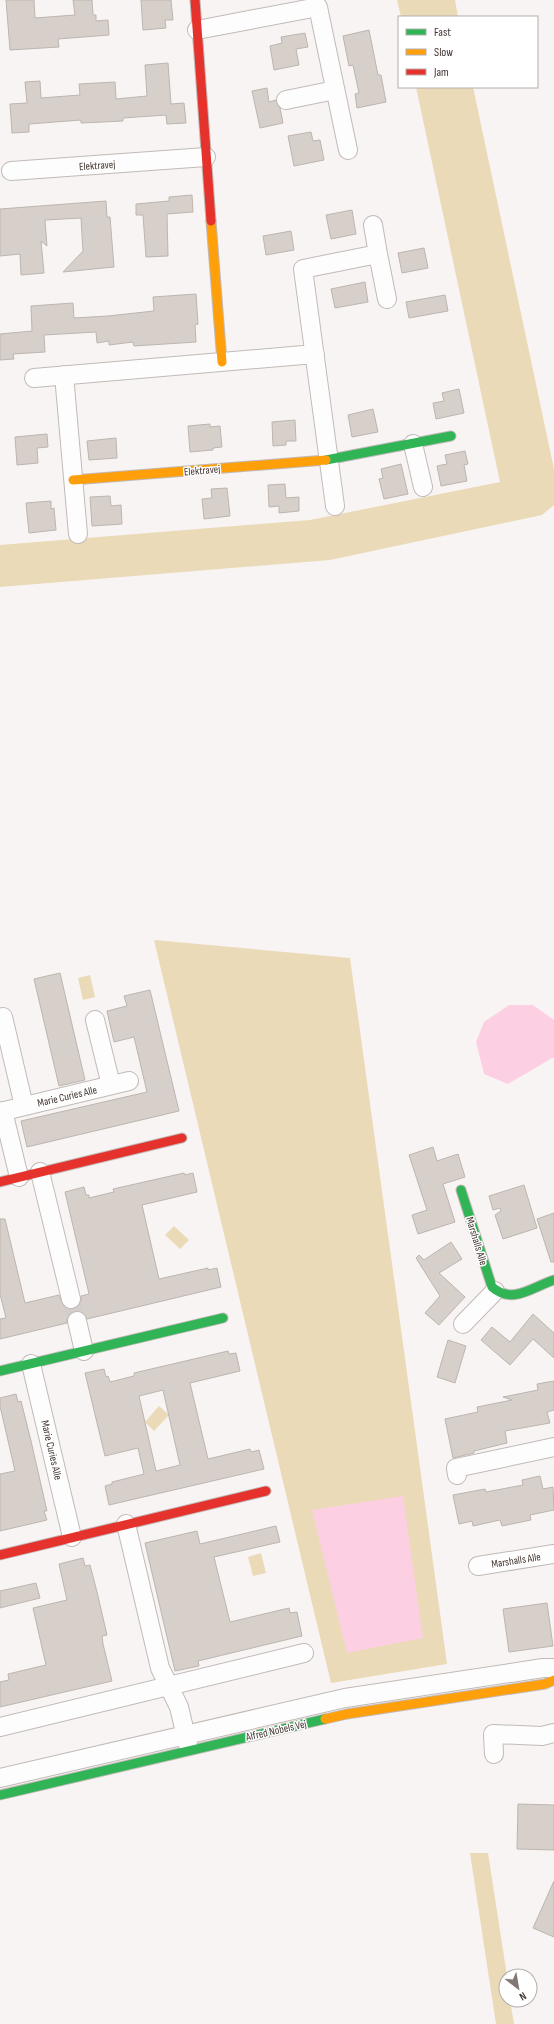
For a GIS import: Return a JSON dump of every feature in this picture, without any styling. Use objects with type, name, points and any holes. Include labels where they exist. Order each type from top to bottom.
[{"type":"street","points":[[195,0],[222,362]]},
{"type":"street","points":[[197,30],[295,6],[318,7],[334,90],[348,150]]},
{"type":"street","points":[[286,100],[334,90]]},
{"type":"street","name":"Elektravej","points":[[12,171],[206,157]]},
{"type":"street","points":[[373,225],[387,299]]},
{"type":"street","points":[[335,506],[330,460],[303,269],[378,254]]},
{"type":"street","points":[[34,378],[315,354]]},
{"type":"street","points":[[64,375],[78,534]]},
{"type":"street","name":"Elektravej","points":[[73,480],[330,460],[451,436]]},
{"type":"street","points":[[413,444],[423,487]]},
{"type":"street","name":"Marie Curies Alle","points":[[3,1017],[24,1106]]},
{"type":"street","name":"Marie Curies Alle","points":[[95,1020],[111,1086]]},
{"type":"street","name":"Marie Curies Alle","points":[[19,1177],[1,1111],[129,1081]]},
{"type":"street","points":[[0,1182],[182,1138]]},
{"type":"street","points":[[40,1172],[71,1299]]},
{"type":"street","name":"Marshalls Alle","points":[[462,1190],[492,1287],[495,1290]]},
{"type":"street","points":[[463,1324],[495,1290],[516,1295],[532,1290],[545,1282],[554,1280]]},
{"type":"street","points":[[0,1371],[223,1318]]},
{"type":"street","points":[[77,1321],[84,1351]]},
{"type":"street","name":"Marie Curies Alle","points":[[31,1364],[72,1537]]},
{"type":"street","points":[[457,1471],[532,1456],[554,1447]]},
{"type":"street","points":[[0,1555],[266,1491]]},
{"type":"street","points":[[126,1524],[160,1668],[179,1707],[187,1742]]},
{"type":"street","name":"Marshalls Alle","points":[[478,1566],[554,1554]]},
{"type":"street","points":[[0,1727],[304,1653]]},
{"type":"street","name":"Alfred Nobels Vej","points":[[0,1795],[345,1698],[535,1669],[554,1668]]},
{"type":"street","name":"Alfred Nobels Vej","points":[[0,1778],[187,1742],[347,1714],[544,1684],[554,1680]]},
{"type":"street","points":[[494,1754],[493,1734],[542,1736],[554,1732]]},
{"type":"shaded area","points":[[397,0],[455,0],[458,16],[401,16]]},
{"type":"shaded area","points":[[416,88],[473,88],[554,469],[554,505],[542,515],[330,560],[0,587],[0,545],[310,520],[500,482]]},
{"type":"shaded area","points":[[154,940],[350,958],[447,1664],[331,1683]]},
{"type":"shaded area","points":[[90,975],[95,997],[83,1000],[78,978]]},
{"type":"shaded area","points":[[509,1005],[533,1005],[554,1020],[554,1057],[508,1084],[484,1074],[476,1042],[484,1022]]},
{"type":"shaded area","points":[[174,1226],[189,1240],[180,1249],[165,1235]]},
{"type":"shaded area","points":[[159,1406],[169,1415],[154,1431],[145,1422]]},
{"type":"shaded area","points":[[403,1496],[423,1638],[347,1653],[312,1510]]},
{"type":"shaded area","points":[[261,1553],[266,1573],[253,1576],[248,1557]]},
{"type":"shaded area","points":[[470,1853],[488,1853],[506,1968],[498,1968],[498,2008],[511,2008],[514,2024],[496,2024]]},
{"type":"building","points":[[6,0],[34,0],[35,18],[75,15],[73,0],[92,0],[93,15],[96,15],[96,21],[108,20],[109,35],[58,39],[59,47],[10,50]]},
{"type":"building","points":[[141,0],[171,0],[173,20],[165,20],[166,28],[143,30]]},
{"type":"building","points":[[369,30],[378,75],[381,75],[386,102],[357,108],[355,94],[359,93],[353,65],[349,66],[343,36]]},
{"type":"building","points":[[305,33],[308,47],[296,49],[299,65],[274,70],[270,46],[282,43],[281,37]]},
{"type":"building","points":[[168,63],[171,104],[184,103],[186,123],[167,124],[166,115],[123,118],[123,121],[81,123],[81,120],[29,124],[29,132],[12,133],[10,104],[27,103],[25,82],[40,81],[41,98],[80,95],[79,84],[115,82],[116,99],[147,96],[145,65]]},
{"type":"building","points":[[267,88],[269,102],[276,100],[280,108],[283,123],[260,128],[252,91]]},
{"type":"building","points":[[311,132],[313,141],[320,140],[324,160],[294,166],[288,136]]},
{"type":"building","points":[[192,195],[193,212],[167,214],[168,256],[146,257],[143,215],[136,215],[136,204],[169,201],[169,197]]},
{"type":"building","points":[[106,201],[107,217],[110,217],[114,267],[63,272],[83,251],[81,218],[45,220],[47,246],[41,241],[44,273],[21,275],[20,254],[0,256],[0,209]]},
{"type":"building","points":[[352,210],[356,234],[331,239],[326,215]]},
{"type":"building","points":[[291,231],[294,250],[266,255],[263,236]]},
{"type":"building","points":[[424,248],[428,268],[402,273],[398,253]]},
{"type":"building","points":[[365,282],[368,302],[335,308],[331,289]]},
{"type":"building","points":[[196,294],[198,324],[195,325],[196,342],[134,346],[133,342],[109,345],[109,341],[97,343],[96,332],[44,335],[45,352],[13,354],[14,359],[0,360],[0,334],[32,331],[31,306],[73,303],[74,318],[108,316],[154,311],[153,297]]},
{"type":"building","points":[[445,295],[448,311],[409,318],[406,302]]},
{"type":"building","points":[[459,389],[464,413],[436,419],[433,403],[444,401],[442,393]]},
{"type":"building","points":[[373,409],[378,432],[352,437],[348,415]]},
{"type":"building","points":[[295,420],[296,441],[286,441],[286,445],[273,446],[272,422]]},
{"type":"building","points":[[210,424],[210,427],[220,426],[222,447],[213,448],[213,450],[190,452],[188,426]]},
{"type":"building","points":[[47,434],[48,447],[37,448],[38,463],[17,465],[15,437]]},
{"type":"building","points":[[116,438],[117,458],[89,460],[87,441]]},
{"type":"building","points":[[465,451],[468,464],[464,465],[467,481],[441,486],[437,466],[447,464],[445,455]]},
{"type":"building","points":[[401,464],[408,494],[384,499],[379,479],[383,478],[381,469]]},
{"type":"building","points":[[285,484],[286,498],[299,497],[299,511],[279,513],[279,506],[269,507],[268,485]]},
{"type":"building","points":[[227,488],[230,516],[204,519],[202,499],[212,498],[211,489]]},
{"type":"building","points":[[110,496],[111,506],[121,505],[122,524],[92,526],[90,497]]},
{"type":"building","points":[[51,501],[51,509],[54,508],[56,530],[29,533],[26,503]]},
{"type":"building","points":[[60,973],[85,1080],[59,1086],[34,979]]},
{"type":"building","points":[[150,990],[179,1111],[27,1147],[21,1121],[147,1092],[134,1037],[114,1042],[107,1011],[127,1006],[124,996]]},
{"type":"building","points":[[433,1147],[437,1161],[458,1154],[465,1177],[443,1184],[455,1222],[418,1234],[412,1215],[427,1210],[409,1155]]},
{"type":"building","points":[[184,1173],[185,1175],[193,1173],[197,1192],[142,1205],[159,1279],[208,1268],[208,1270],[217,1268],[221,1287],[87,1319],[80,1311],[74,1311],[67,1318],[67,1323],[0,1339],[0,1319],[6,1318],[0,1294],[0,1219],[5,1219],[25,1303],[59,1295],[64,1306],[74,1309],[81,1302],[81,1296],[89,1294],[65,1192],[84,1187],[86,1195],[89,1195],[89,1198],[114,1192],[113,1189]]},
{"type":"building","points":[[524,1185],[537,1228],[503,1239],[495,1215],[501,1211],[500,1208],[493,1210],[489,1196]]},
{"type":"building","points":[[554,1213],[554,1262],[551,1262],[537,1219]]},
{"type":"building","points":[[451,1242],[462,1259],[439,1273],[465,1297],[439,1325],[425,1313],[440,1296],[416,1258],[419,1255],[424,1260]]},
{"type":"building","points":[[533,1314],[554,1333],[554,1358],[533,1339],[510,1365],[481,1340],[492,1327],[510,1342]]},
{"type":"building","points":[[448,1340],[466,1346],[455,1383],[437,1377]]},
{"type":"building","points":[[228,1351],[229,1354],[236,1353],[240,1371],[190,1383],[208,1459],[250,1449],[251,1452],[259,1450],[264,1469],[109,1505],[105,1486],[112,1484],[112,1482],[144,1474],[138,1448],[105,1456],[85,1373],[104,1369],[106,1377],[108,1376],[110,1382],[134,1376],[134,1373]],"holes":[[[163,1390],[180,1465],[156,1471],[139,1396]]]},
{"type":"building","points":[[554,1381],[554,1410],[547,1412],[550,1423],[505,1431],[507,1443],[453,1458],[445,1419],[478,1412],[477,1407],[512,1400],[503,1397],[538,1390],[537,1384]]},
{"type":"building","points":[[16,1394],[18,1402],[21,1401],[31,1441],[47,1511],[44,1511],[47,1520],[0,1531],[0,1474],[15,1471],[0,1406],[0,1398]]},
{"type":"building","points":[[540,1476],[543,1489],[553,1487],[554,1510],[530,1515],[531,1520],[502,1526],[500,1520],[473,1526],[472,1521],[459,1524],[453,1495],[485,1489],[486,1492],[523,1485],[522,1480]]},
{"type":"building","points":[[276,1526],[280,1542],[214,1557],[230,1622],[289,1608],[290,1613],[297,1612],[302,1636],[198,1661],[199,1666],[175,1671],[145,1543],[197,1531],[200,1544]]},
{"type":"building","points":[[83,1558],[85,1566],[90,1565],[97,1592],[107,1635],[102,1636],[103,1644],[112,1681],[0,1707],[0,1682],[9,1680],[8,1674],[46,1665],[33,1608],[67,1600],[59,1564]]},
{"type":"building","points":[[36,1583],[40,1598],[0,1608],[0,1591]]},
{"type":"building","points":[[547,1603],[553,1646],[509,1652],[503,1609]]},
{"type":"building","points":[[518,1804],[554,1805],[554,1850],[517,1849]]},
{"type":"building","points":[[554,1881],[554,1937],[533,1928]]},
{"type":"tunnel","points":[[71,1299],[77,1321]]},
{"type":"traffic: fast","points":[[326,460],[451,436]]},
{"type":"traffic: fast","points":[[461,1190],[492,1287],[500,1292],[515,1295],[554,1280]]},
{"type":"traffic: fast","points":[[0,1371],[223,1318]]},
{"type":"traffic: fast","points":[[0,1795],[325,1719]]},
{"type":"traffic: slow","points":[[211,221],[222,362]]},
{"type":"traffic: slow","points":[[73,480],[326,460]]},
{"type":"traffic: slow","points":[[325,1719],[347,1714],[545,1684],[554,1680]]},
{"type":"traffic: jam","points":[[195,0],[211,221]]},
{"type":"traffic: jam","points":[[0,1182],[182,1138]]},
{"type":"traffic: jam","points":[[0,1555],[266,1491]]}]
